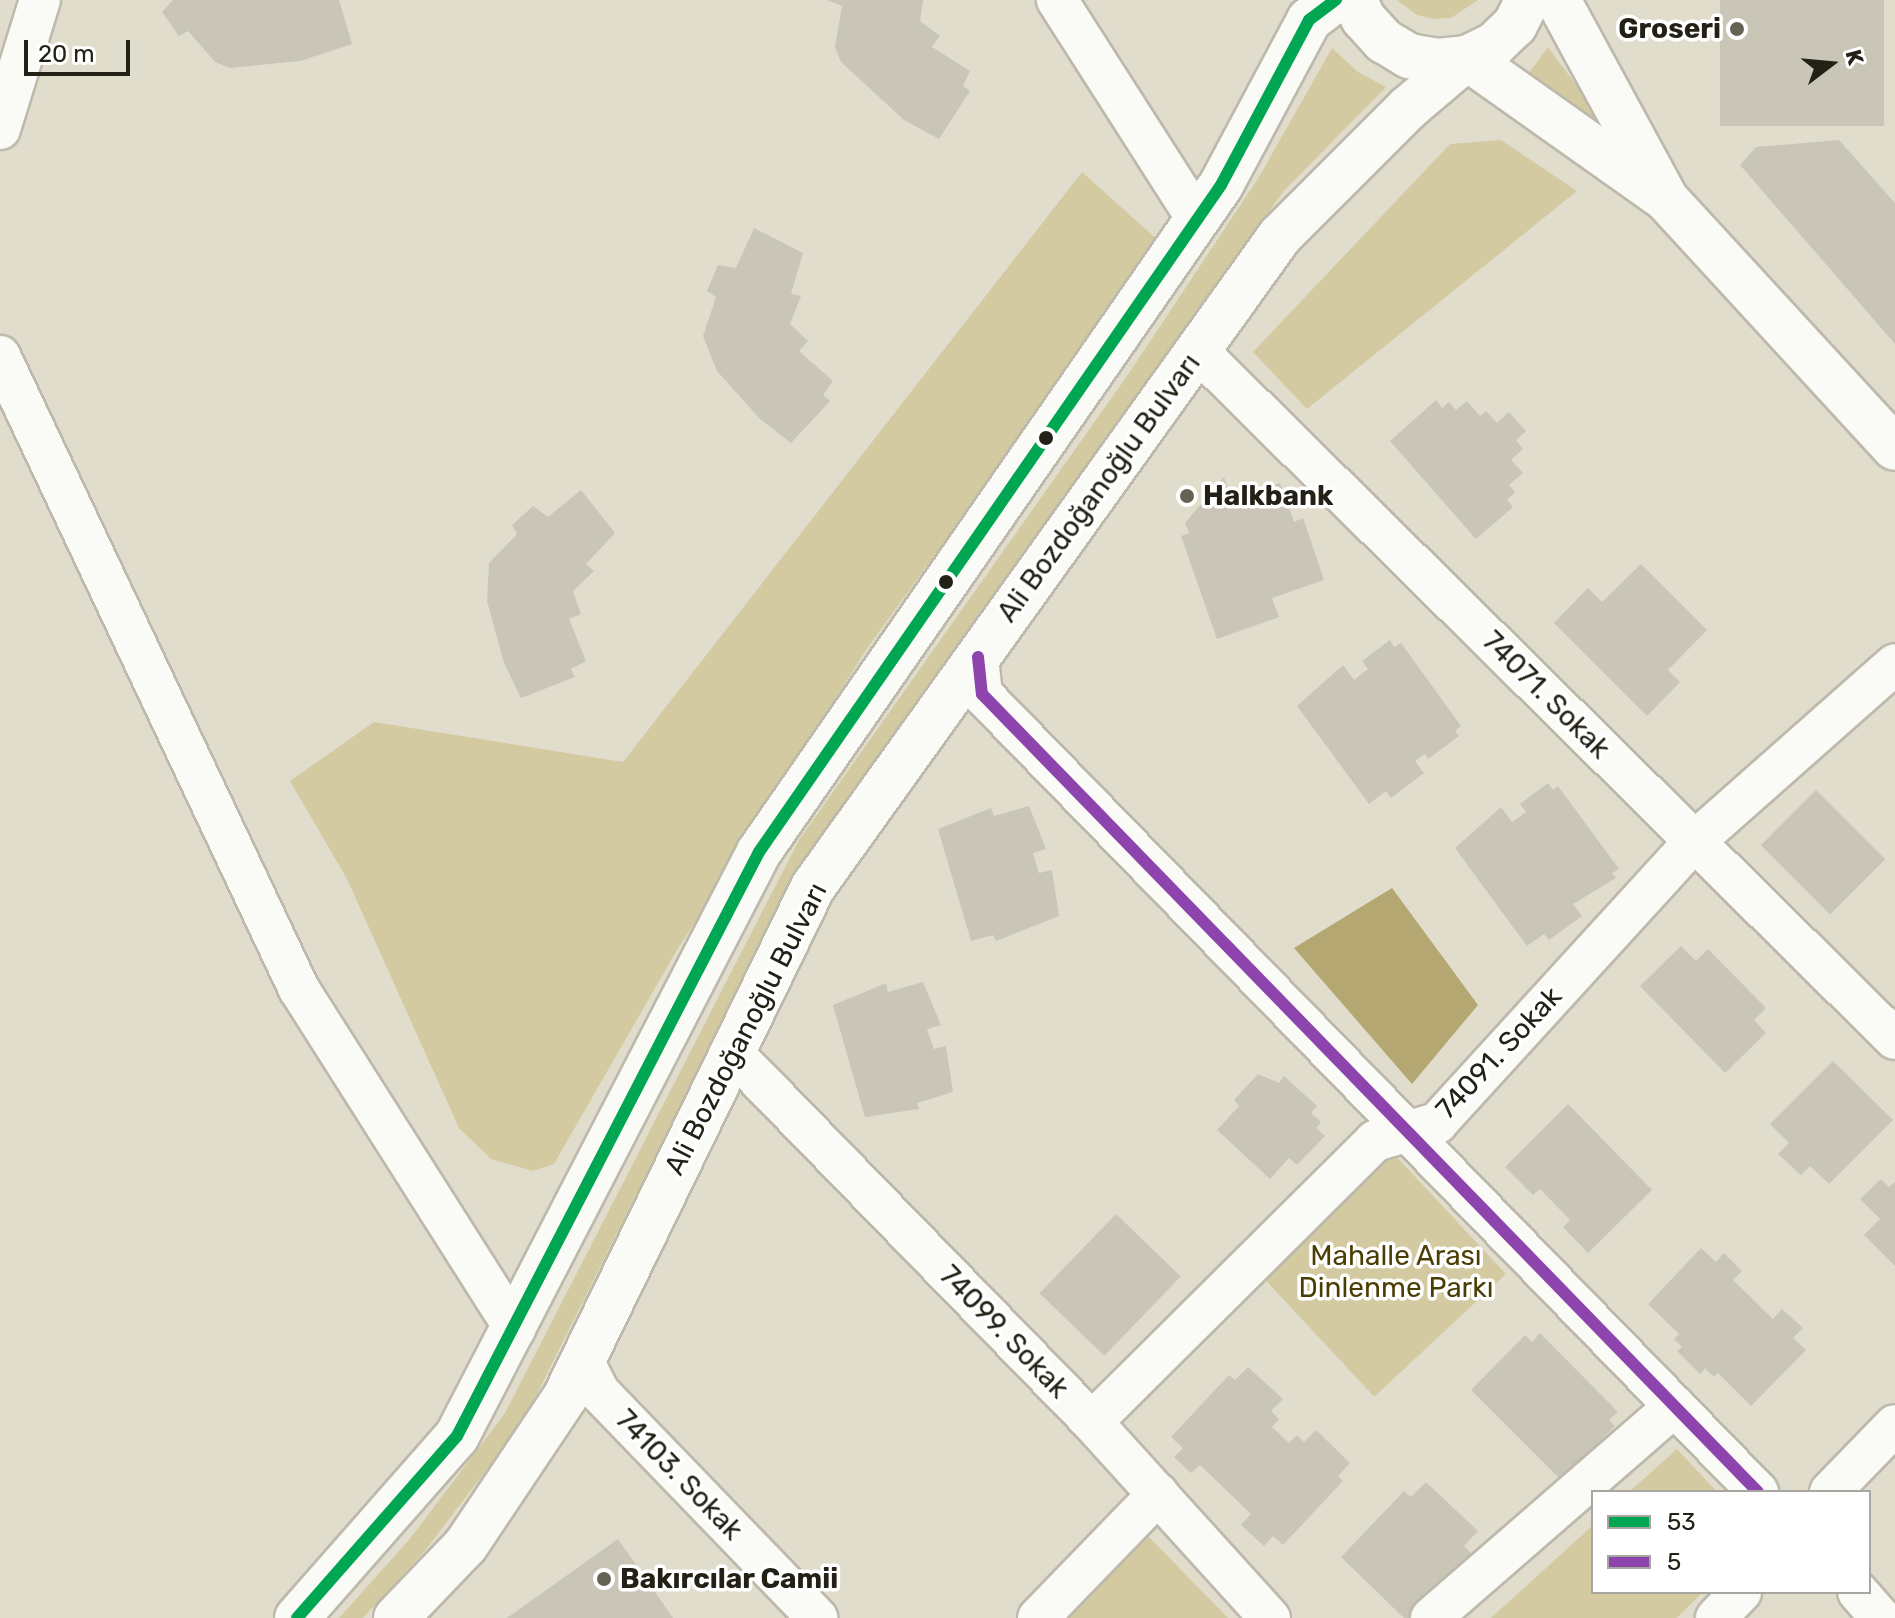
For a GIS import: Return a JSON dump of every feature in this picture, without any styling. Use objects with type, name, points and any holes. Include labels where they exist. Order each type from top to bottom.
[{"type":"main road","points":[[297,1618],[457,1436],[759,852],[1221,185],[1309,20],[1336,0]]},
{"type":"main road","points":[[1355,0],[1384,41],[1409,56],[1438,61],[1467,58],[1666,199],[1895,448]]},
{"type":"main road","name":"Ali Bozdoğanoğlu Bulvarı","points":[[396,1618],[466,1545],[565,1397],[813,887],[1280,236],[1408,108],[1467,58],[1494,45],[1515,25],[1528,0]]},
{"type":"main road","points":[[1558,0],[1666,199]]},
{"type":"street","points":[[0,129],[40,0]]},
{"type":"street","points":[[1057,0],[1197,219]]},
{"type":"street","name":"74071. Sokak","points":[[1198,351],[1895,1039]]},
{"type":"street","points":[[0,356],[299,989],[515,1329]]},
{"type":"street","points":[[978,657],[982,694],[1756,1490]]},
{"type":"street","name":"74091. Sokak","points":[[1092,1422],[1375,1141],[1437,1123],[1694,842],[1895,664]]},
{"type":"street","name":"74099. Sokak","points":[[732,1052],[1092,1422],[1270,1618]]},
{"type":"street","name":"74103. Sokak","points":[[583,1360],[600,1393],[817,1618]]},
{"type":"street","points":[[1431,1618],[1675,1406]]},
{"type":"street","points":[[1832,1490],[1895,1425]]},
{"type":"street","points":[[1038,1618],[1158,1494]]},
{"type":"street","points":[[1716,1618],[1739,1594]]},
{"type":"street","points":[[1860,1594],[1881,1618]]},
{"type":"green space","points":[[1397,0],[1478,0],[1451,18],[1434,19],[1417,15]]},
{"type":"green space","points":[[1548,47],[1635,164],[1525,78]]},
{"type":"green space","points":[[1332,48],[1358,72],[1386,87],[1283,192],[814,852],[711,1044],[523,1422],[424,1552],[363,1618],[339,1618],[409,1540],[505,1413],[799,840],[1127,376],[1259,177]]},
{"type":"green space","points":[[1501,140],[1577,191],[1307,409],[1253,352],[1450,144]]},
{"type":"green space","points":[[1082,172],[1160,242],[866,650],[674,955],[554,1164],[533,1171],[491,1159],[459,1128],[347,879],[290,781],[374,722],[623,762]]},
{"type":"green space","name":"Mahalle Arası Dinlenme Parkı","points":[[1394,1154],[1506,1274],[1374,1397],[1262,1277]]},
{"type":"green space","points":[[1677,1449],[1715,1490],[1631,1490]]},
{"type":"green space","points":[[1591,1527],[1591,1594],[1701,1594],[1677,1618],[1491,1618]]},
{"type":"green space","points":[[1148,1536],[1228,1618],[1062,1618]]},
{"type":"shaded area","points":[[1392,888],[1478,1005],[1412,1084],[1294,948]]},
{"type":"building","points":[[173,0],[339,0],[352,44],[300,61],[230,68],[215,62],[188,31],[179,36],[162,12]]},
{"type":"building","points":[[827,0],[923,0],[920,21],[940,36],[932,47],[970,71],[963,86],[970,91],[939,139],[904,120],[841,62],[835,47],[842,6]]},
{"type":"building","points":[[1720,0],[1884,0],[1884,126],[1720,126]]},
{"type":"building","points":[[1839,140],[1895,203],[1895,344],[1740,165],[1756,147]]},
{"type":"building","points":[[754,228],[803,253],[791,294],[801,296],[790,324],[808,341],[799,351],[833,381],[823,395],[830,401],[791,443],[760,419],[717,371],[703,336],[716,297],[707,291],[718,265],[736,268]]},
{"type":"building","points":[[1436,400],[1442,408],[1449,402],[1456,410],[1467,401],[1480,416],[1486,411],[1497,423],[1509,412],[1526,431],[1516,440],[1523,449],[1511,460],[1523,473],[1509,485],[1515,492],[1507,500],[1513,507],[1476,539],[1390,441]]},
{"type":"building","points":[[1224,477],[1231,499],[1280,483],[1294,522],[1303,518],[1324,580],[1272,598],[1279,617],[1217,639],[1181,536],[1189,533],[1185,523]]},
{"type":"building","points":[[581,490],[615,533],[586,564],[594,571],[573,591],[581,614],[569,619],[586,661],[571,669],[575,677],[521,698],[504,663],[487,601],[489,563],[517,534],[512,525],[533,506],[548,517]]},
{"type":"building","points":[[1641,564],[1707,630],[1668,670],[1680,682],[1647,716],[1554,623],[1588,588],[1602,602]]},
{"type":"building","points":[[1390,640],[1394,647],[1401,643],[1461,726],[1455,731],[1459,736],[1428,759],[1425,754],[1415,761],[1424,773],[1391,798],[1386,791],[1369,804],[1297,706],[1343,665],[1354,680],[1368,669],[1362,661]]},
{"type":"building","points":[[1548,783],[1553,790],[1558,786],[1619,869],[1612,873],[1616,878],[1573,904],[1582,916],[1549,940],[1544,934],[1527,946],[1455,848],[1501,807],[1512,822],[1526,812],[1520,804]]},
{"type":"building","points":[[1816,790],[1885,859],[1830,914],[1761,845]]},
{"type":"building","points":[[1029,806],[1046,849],[1033,853],[1039,873],[1052,870],[1059,916],[996,941],[993,935],[971,941],[938,829],[991,808],[994,816]]},
{"type":"building","points":[[1681,946],[1696,961],[1708,949],[1766,1008],[1754,1020],[1766,1033],[1725,1073],[1640,986]]},
{"type":"building","points":[[923,982],[941,1025],[927,1029],[934,1049],[946,1046],[953,1092],[917,1103],[919,1109],[865,1117],[833,1005],[886,983],[888,992]]},
{"type":"building","points":[[1833,1061],[1893,1120],[1829,1184],[1810,1166],[1801,1175],[1778,1154],[1789,1143],[1770,1124]]},
{"type":"building","points":[[1258,1074],[1279,1083],[1284,1076],[1317,1106],[1311,1113],[1321,1122],[1316,1128],[1325,1136],[1297,1165],[1289,1158],[1270,1179],[1217,1130],[1239,1106],[1234,1100]]},
{"type":"building","points":[[1568,1104],[1652,1190],[1588,1253],[1563,1227],[1570,1220],[1540,1189],[1533,1195],[1505,1167]]},
{"type":"building","points":[[1881,1179],[1889,1187],[1895,1182],[1895,1266],[1864,1235],[1880,1219],[1860,1199]]},
{"type":"building","points":[[1116,1214],[1181,1277],[1104,1356],[1040,1293]]},
{"type":"building","points":[[1701,1248],[1716,1262],[1724,1253],[1742,1271],[1733,1280],[1773,1319],[1782,1309],[1803,1328],[1793,1338],[1806,1350],[1751,1406],[1718,1373],[1714,1377],[1705,1368],[1700,1374],[1677,1351],[1682,1347],[1674,1339],[1679,1334],[1648,1304]]},
{"type":"building","points":[[1540,1333],[1618,1412],[1609,1420],[1615,1426],[1561,1480],[1471,1390],[1525,1335],[1532,1342]]},
{"type":"building","points":[[1248,1367],[1283,1399],[1271,1411],[1279,1419],[1272,1427],[1289,1443],[1297,1435],[1304,1442],[1316,1430],[1350,1463],[1338,1476],[1343,1481],[1283,1545],[1273,1536],[1264,1546],[1241,1525],[1251,1514],[1200,1465],[1191,1473],[1174,1457],[1183,1448],[1171,1437],[1229,1375],[1235,1380]]},
{"type":"building","points":[[1426,1482],[1478,1531],[1464,1546],[1476,1558],[1419,1618],[1404,1618],[1341,1557],[1404,1491],[1411,1497]]},
{"type":"building","name":"Bakırcılar Camii","points":[[618,1539],[673,1618],[507,1618]]},
{"type":"transit line","name":"53","points":[[297,1618],[457,1436],[759,852],[1221,185],[1309,20],[1336,0]]},
{"type":"transit line","name":"5","points":[[978,657],[982,694],[1756,1490]]},
{"type":"place","name":"Groseri","points":[[1737,29]]},
{"type":"place","name":"Halkbank","points":[[1187,496]]},
{"type":"place","name":"Bakırcılar Camii","points":[[604,1579]]}]
